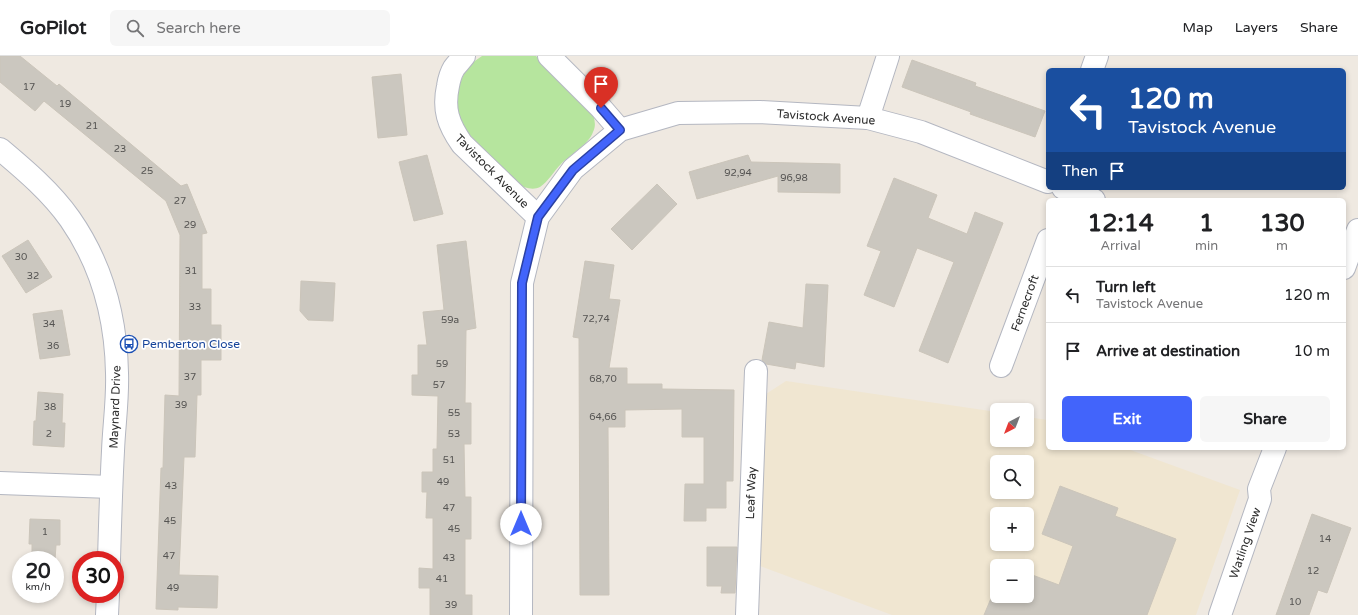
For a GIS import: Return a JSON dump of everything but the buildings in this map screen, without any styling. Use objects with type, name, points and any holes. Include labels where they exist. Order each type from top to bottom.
[{"type":"street","name":"Tavistock Avenue","points":[[464,56],[454,68],[449,80],[445,100],[447,115],[452,130],[462,144],[538,217]]},
{"type":"street","points":[[549,56],[601,108],[620,130]]},
{"type":"street","points":[[868,118],[888,56]]},
{"type":"street","points":[[1093,68],[1097,56]]},
{"type":"street","name":"Tavistock Avenue","points":[[521,615],[522,283],[538,217],[573,170],[620,130],[678,113],[760,112],[868,118],[921,132],[1046,184]]},
{"type":"street","name":"Maynard Drive","points":[[0,149],[25,170],[46,191],[70,220],[87,248],[100,277],[110,306],[115,335],[117,374],[109,551]]},
{"type":"street","name":"Tavistock Avenue","points":[[1060,190],[1087,198]]},
{"type":"street","points":[[1346,263],[1358,230]]},
{"type":"street","name":"Fernecroft","points":[[1001,366],[1046,245]]},
{"type":"street","name":"Leaf Way","points":[[747,615],[756,371]]},
{"type":"street","name":"Watling View","points":[[1220,615],[1260,499],[1259,489],[1274,450]]},
{"type":"street","points":[[0,483],[111,487]]},
{"type":"street","points":[[107,615],[108,603]]},
{"type":"shaded area","points":[[786,381],[990,411],[990,447],[1034,447],[1034,418],[1046,420],[1046,450],[1130,450],[1240,490],[1196,615],[892,615],[760,566],[766,394]]},
{"type":"green space","points":[[482,56],[536,56],[590,109],[593,114],[595,126],[588,141],[561,164],[540,187],[531,189],[517,184],[464,129],[458,117],[456,104],[458,89],[464,73],[472,63]]},
{"type":"place","name":"Pemberton Close","points":[[129,344]]},
{"type":"route","points":[[521,524],[522,283],[538,217],[573,170],[620,130],[601,108]]}]
